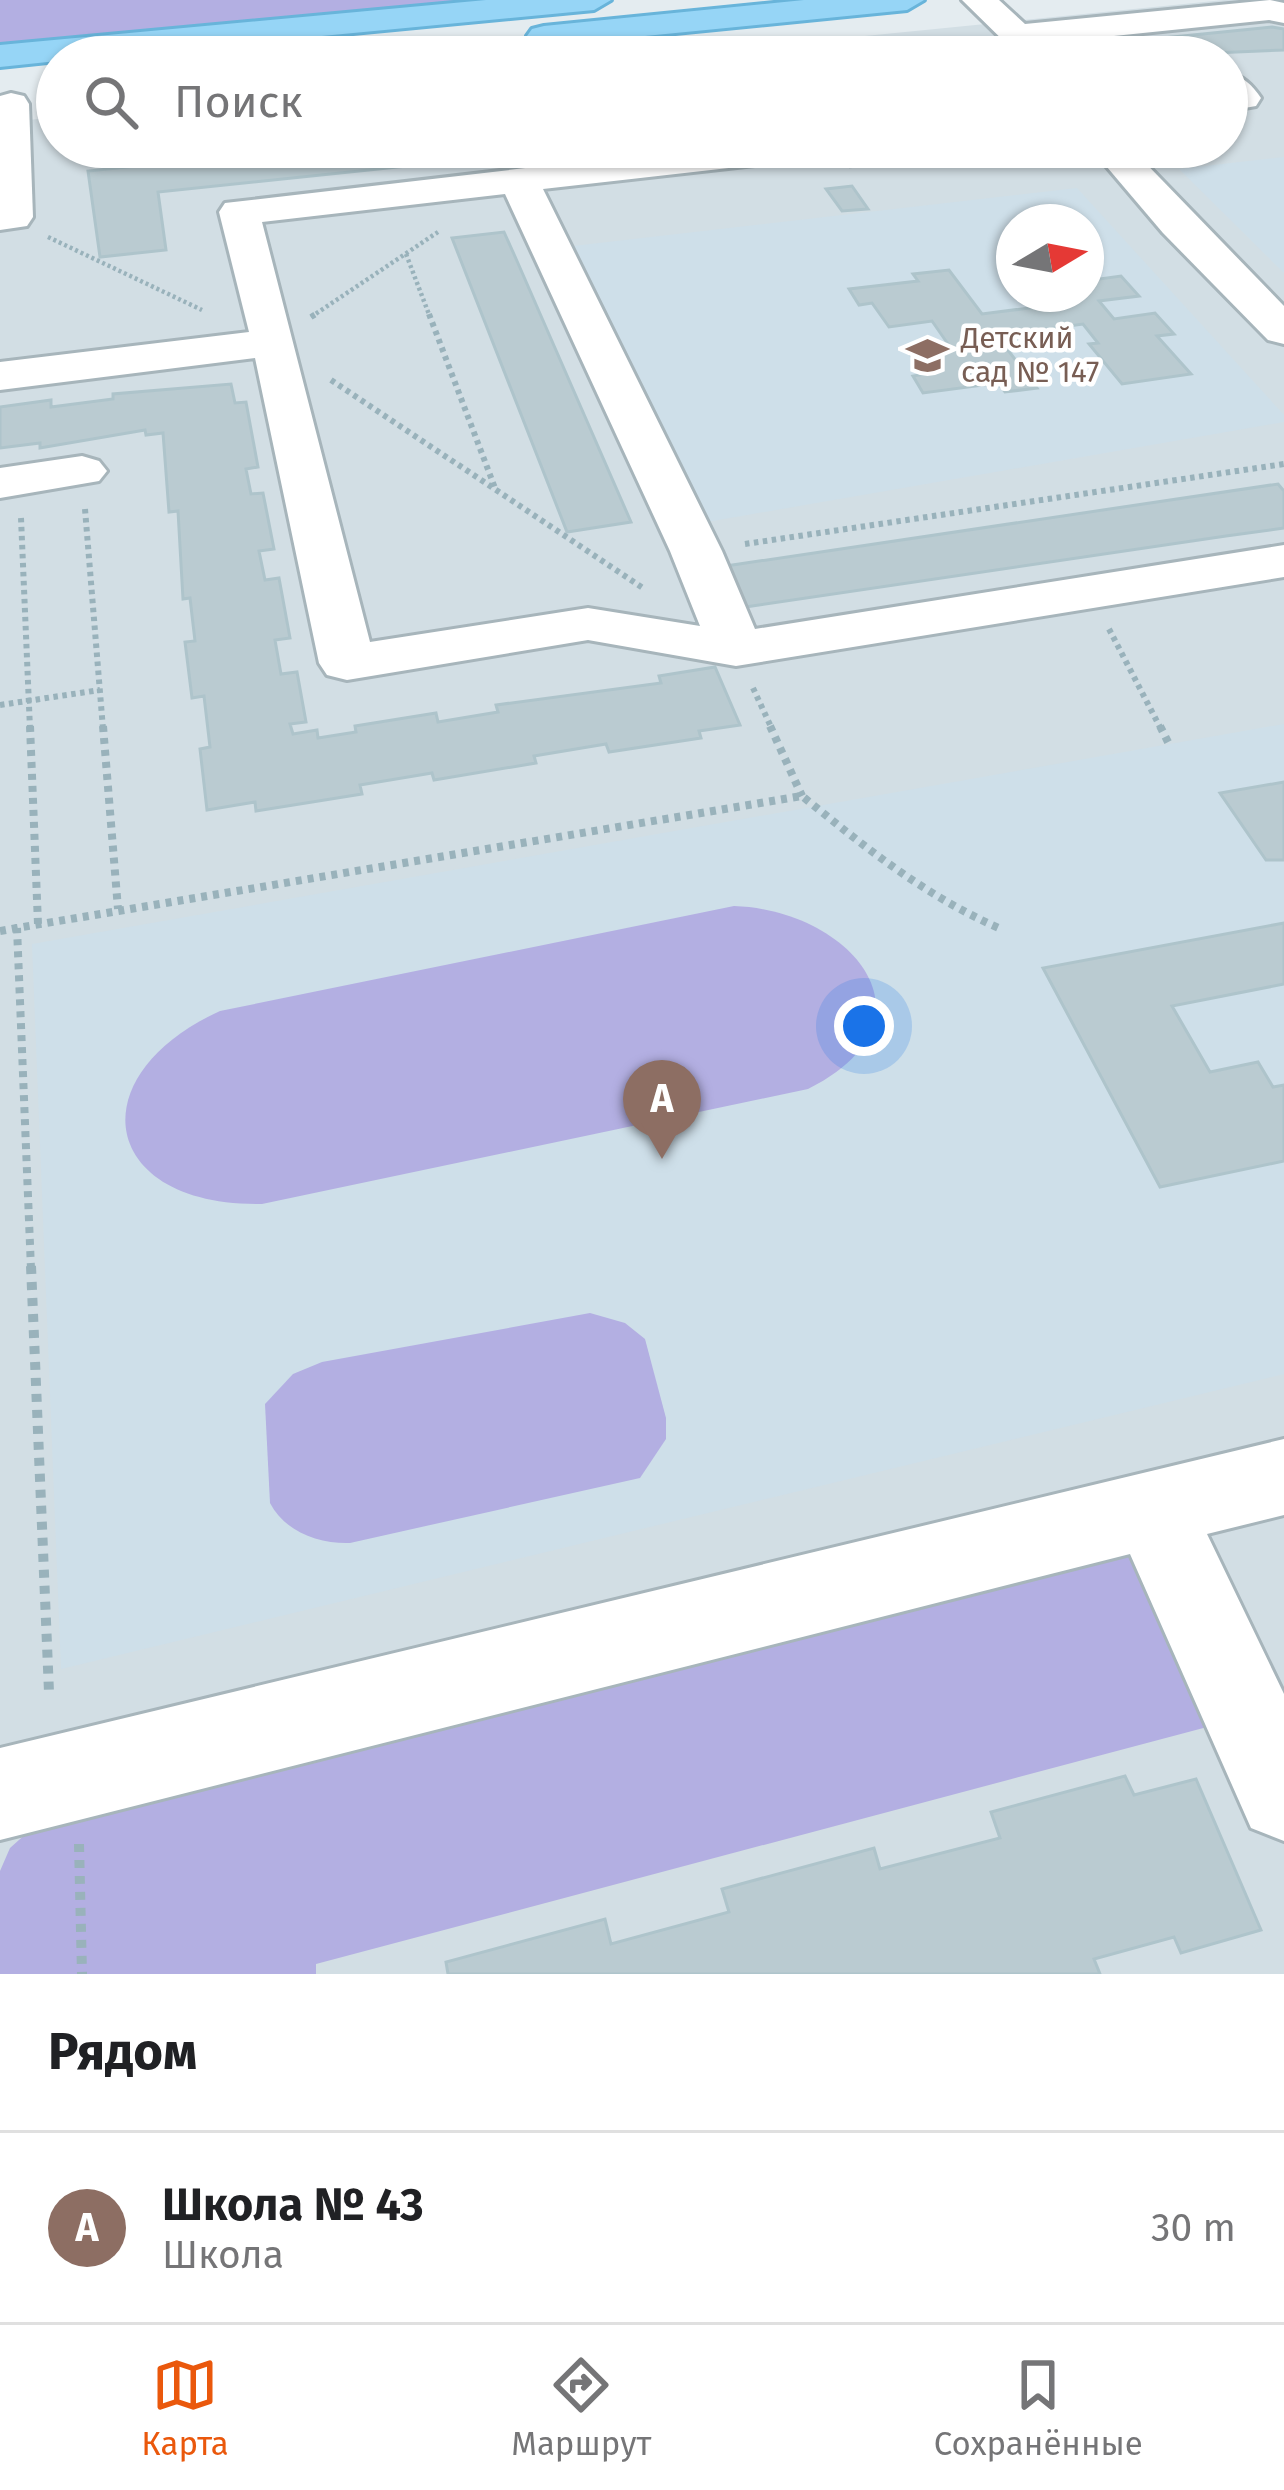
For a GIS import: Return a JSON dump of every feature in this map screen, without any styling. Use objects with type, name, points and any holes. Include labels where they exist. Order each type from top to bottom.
[{"type":"main road","points":[[212,36],[594,0]]},
{"type":"main road","points":[[539,36],[907,0]]},
{"type":"main road","points":[[0,56],[36,53]]},
{"type":"main road","points":[[5,97],[36,89]]},
{"type":"lane","points":[[979,0],[1019,36]]},
{"type":"lane","points":[[1096,36],[1269,10],[1284,13]]},
{"type":"lane","points":[[5,97],[6,218]]},
{"type":"lane","points":[[618,168],[239,212],[274,342],[347,663],[588,624],[736,650],[1284,561]]},
{"type":"lane","points":[[1127,168],[1284,331]]},
{"type":"lane","points":[[518,179],[696,551],[736,650]]},
{"type":"lane","points":[[1131,228],[1229,219]]},
{"type":"lane","points":[[0,376],[274,342]]},
{"type":"lane","points":[[10,482],[82,471]]},
{"type":"lane","points":[[0,1794],[1284,1477]]},
{"type":"lane","points":[[1152,1509],[1284,1795]]},
{"type":"path","points":[[274,342],[518,179]]},
{"type":"path","points":[[6,218],[88,260],[274,342],[736,650],[802,796],[899,875],[946,906],[1001,929]]},
{"type":"path","points":[[406,254],[496,490]]},
{"type":"path","points":[[696,551],[1284,464]]},
{"type":"path","points":[[82,471],[118,909]]},
{"type":"path","points":[[10,482],[28,700],[38,924]]},
{"type":"path","points":[[1092,592],[1142,700],[1169,744]]},
{"type":"path","points":[[0,705],[100,690]]},
{"type":"path","points":[[0,931],[802,796]]},
{"type":"path","points":[[17,928],[49,1692]]},
{"type":"path","points":[[79,1835],[82,1974]]},
{"type":"shaded area","points":[[0,0],[547,0],[168,36],[36,36],[36,49],[0,52]]},
{"type":"shaded area","points":[[1224,0],[1284,0],[1284,1974],[0,1974],[0,123],[36,119],[36,168],[1248,168],[1248,36],[865,36]]},
{"type":"shaded area","points":[[1284,157],[1284,273],[1179,169],[1248,168],[1248,161]]},
{"type":"shaded area","name":"Детский сад № 147","points":[[1077,188],[1092,204],[996,204],[996,312],[1104,312],[1104,218],[1284,415],[1284,422],[707,522],[573,246]]},
{"type":"shaded area","points":[[1284,724],[1284,1374],[61,1669],[32,944]]},
{"type":"shaded area","points":[[734,906],[776,912],[814,927],[845,947],[866,973],[876,1002],[871,1032],[849,1061],[808,1089],[262,1204],[208,1199],[167,1184],[140,1161],[127,1133],[128,1101],[143,1069],[174,1038],[220,1011]]},
{"type":"shaded area","points":[[590,1313],[625,1323],[645,1339],[666,1418],[666,1439],[640,1478],[350,1543],[304,1534],[276,1513],[270,1503],[265,1404],[293,1374],[322,1362]]},
{"type":"shaded area","points":[[1143,1543],[1226,1722],[316,1964],[316,1974],[0,1974],[0,1871],[10,1848],[38,1823]]},
{"type":"building","points":[[1272,27],[1284,29],[1284,50],[1248,52],[1248,36],[1183,36]]},
{"type":"building","points":[[388,168],[158,192],[166,250],[100,257],[88,171]]},
{"type":"building","points":[[852,186],[868,209],[842,211],[826,189]]},
{"type":"building","points":[[504,232],[631,522],[567,532],[452,238]]},
{"type":"building","points":[[949,270],[982,314],[1104,312],[1104,307],[1114,319],[1155,313],[1174,334],[1157,336],[1191,374],[1122,384],[1089,344],[1098,343],[1083,324],[997,336],[1037,388],[1005,392],[998,383],[923,393],[913,376],[925,374],[907,350],[948,344],[932,321],[889,327],[872,303],[859,305],[849,289],[918,281],[913,274]]},
{"type":"building","points":[[1121,276],[1139,296],[1104,300],[1104,278]]},
{"type":"building","points":[[231,384],[235,403],[246,402],[258,467],[246,469],[251,494],[263,493],[274,549],[259,551],[265,580],[279,578],[290,638],[275,640],[281,674],[297,672],[306,722],[290,724],[293,734],[317,730],[318,738],[356,732],[355,726],[436,713],[438,722],[498,712],[496,705],[661,683],[659,676],[715,667],[740,725],[699,731],[701,738],[609,752],[606,744],[534,756],[536,763],[434,780],[432,773],[360,785],[362,794],[256,811],[255,802],[207,810],[200,749],[210,747],[204,696],[192,698],[185,642],[195,641],[190,598],[183,599],[178,511],[169,512],[163,433],[146,435],[145,430],[40,448],[40,443],[0,448],[0,407],[51,400],[51,407],[113,399],[113,394]]},
{"type":"building","points":[[1278,484],[1284,491],[1284,528],[745,607],[726,566]]},
{"type":"building","points":[[1284,782],[1284,860],[1266,860],[1220,793]]},
{"type":"building","points":[[1284,923],[1284,984],[1172,1006],[1210,1072],[1258,1062],[1273,1087],[1284,1085],[1284,1161],[1160,1187],[1043,968]]},
{"type":"building","points":[[1125,1776],[1134,1795],[1196,1779],[1261,1930],[1181,1953],[1174,1937],[1094,1959],[1100,1974],[448,1974],[446,1962],[605,1919],[611,1944],[729,1912],[722,1889],[874,1848],[880,1869],[1000,1838],[991,1812]]},
{"type":"place","name":"Детский сад № 147","points":[[927,355]]},
{"type":"place","name":"Школа № 43","points":[[662,1159]]}]
